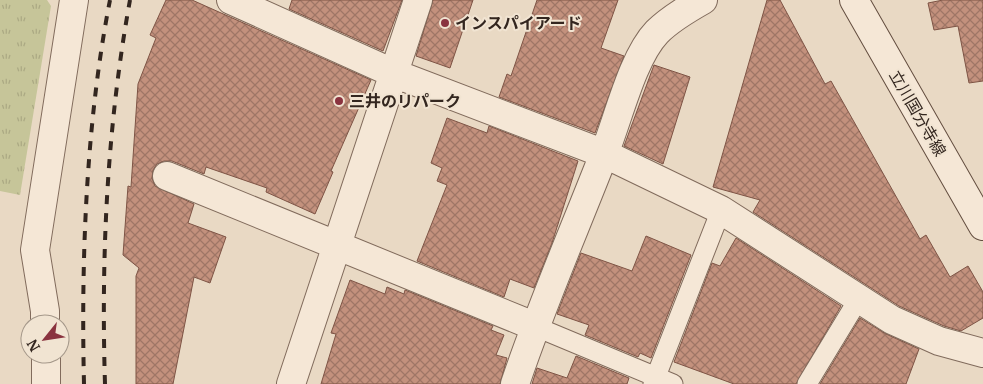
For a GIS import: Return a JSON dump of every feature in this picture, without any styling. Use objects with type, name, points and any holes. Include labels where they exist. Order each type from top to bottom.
[{"type":"street","points":[[45,314],[35,250],[74,0]]},
{"type":"street","points":[[232,0],[393,73],[604,154],[721,210],[858,300],[892,320],[932,338],[983,353]]},
{"type":"street","points":[[291,384],[418,0]]},
{"type":"street","points":[[515,384],[534,326],[604,154],[640,57],[656,33],[685,10],[703,0]]},
{"type":"street","name":"立川国分寺線","points":[[854,0],[983,226]]},
{"type":"street","points":[[167,176],[534,326]]},
{"type":"street","points":[[46,364],[46,384]]},
{"type":"lane","points":[[534,326],[661,382],[721,210]]},
{"type":"lane","points":[[807,384],[858,300]]},
{"type":"green space","points":[[0,0],[47,0],[51,6],[20,195],[0,191]]},
{"type":"building","points":[[166,0],[192,0],[371,80],[331,171],[333,172],[315,214],[266,192],[267,188],[206,167],[204,174],[172,161],[164,161],[157,164],[153,170],[152,178],[155,186],[194,204],[188,223],[226,237],[210,283],[194,277],[173,384],[136,384],[136,276],[139,268],[123,255],[128,186],[131,187],[138,84],[156,38],[150,35]]},
{"type":"building","points":[[292,0],[402,0],[383,51],[289,9]]},
{"type":"building","points":[[433,0],[473,0],[450,68],[416,56]]},
{"type":"building","points":[[537,0],[618,0],[601,48],[624,56],[595,133],[499,97],[507,74],[511,76]]},
{"type":"building","points":[[767,0],[780,0],[825,84],[831,81],[920,239],[926,235],[950,277],[968,266],[983,292],[983,318],[961,331],[944,326],[899,306],[753,212],[760,200],[713,187]]},
{"type":"building","points":[[943,0],[983,0],[983,81],[969,83],[958,26],[934,30],[928,3]]},
{"type":"building","points":[[654,65],[690,77],[663,164],[624,146]]},
{"type":"building","points":[[447,118],[487,133],[489,126],[578,161],[552,243],[534,288],[510,279],[504,297],[417,261],[447,185],[437,181],[442,168],[431,163]]},
{"type":"building","points":[[646,236],[691,255],[651,358],[640,353],[638,357],[585,335],[589,325],[557,314],[581,253],[632,271]]},
{"type":"building","points":[[736,238],[841,306],[796,384],[734,384],[674,362],[712,263],[720,266]]},
{"type":"building","points":[[350,280],[385,294],[387,287],[404,294],[405,290],[493,326],[491,330],[504,335],[496,355],[507,358],[500,384],[321,384],[336,334],[331,333]]},
{"type":"building","points":[[860,318],[886,334],[919,349],[906,384],[820,384]]},
{"type":"building","points":[[576,356],[629,378],[627,384],[532,384],[537,368],[567,378]]},
{"type":"railway","points":[[84,384],[83,289],[90,142],[95,94],[110,0]]},
{"type":"railway","points":[[105,384],[104,288],[107,191],[116,95],[130,0]]},
{"type":"place","name":"インスパイアード","points":[[445,23]]},
{"type":"place","name":"三井のリパーク","points":[[339,101]]}]
